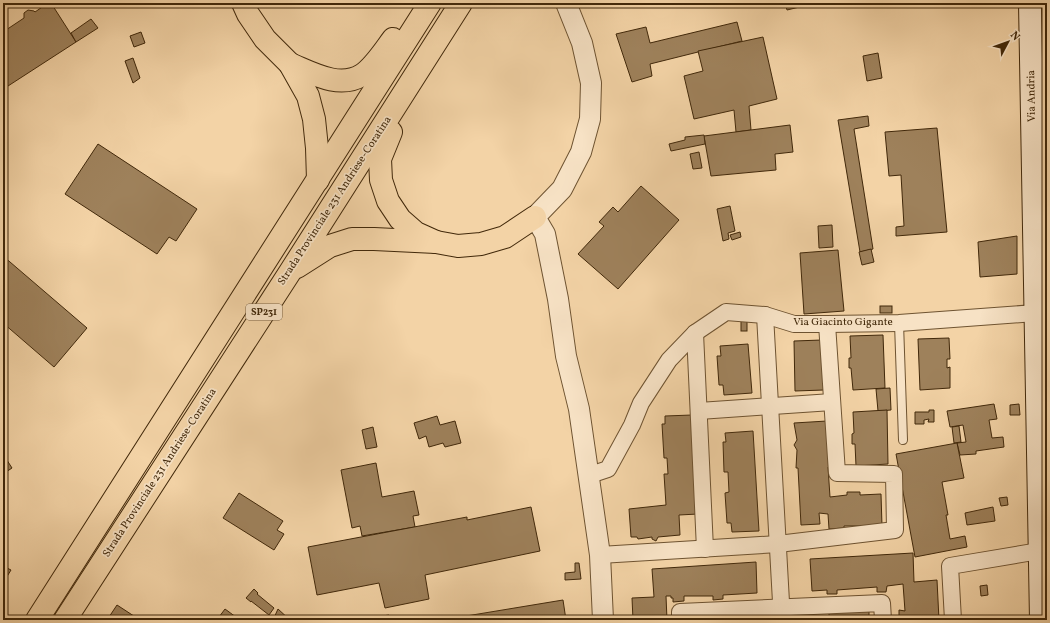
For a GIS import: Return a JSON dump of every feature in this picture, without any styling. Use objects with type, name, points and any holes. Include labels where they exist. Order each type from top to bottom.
[{"type":"highway","points":[[243,3],[248,14],[265,40],[290,64],[308,96],[314,119],[318,180]]},
{"type":"highway","points":[[290,64],[327,80],[348,80],[362,75],[407,22],[426,10]]},
{"type":"highway","name":"SP231","points":[[37,620],[426,10]]},
{"type":"highway","points":[[436,242],[416,233],[400,218],[388,201],[381,180],[380,159],[388,137],[452,33],[457,10]]},
{"type":"highway","name":"Strada Provinciale 231 Andriese-Coratina","points":[[64,620],[290,272],[457,10]]},
{"type":"highway","points":[[290,272],[330,246],[352,239],[436,242],[458,246],[482,244],[505,237],[535,217]]},
{"type":"main road","name":"Via Andria","points":[[1030,3],[1035,314],[1041,361],[1041,620]]},
{"type":"street","points":[[566,3],[582,43],[591,82],[590,119],[581,152],[562,189],[535,217],[545,234],[558,298],[566,356],[579,409],[590,475],[600,555],[603,620]]},
{"type":"street","name":"Via Giacinto Gigante","points":[[590,475],[608,469],[632,425],[641,403],[669,360],[695,333],[726,312],[765,315],[794,324],[899,323],[1035,314]]},
{"type":"street","points":[[765,315],[782,614]]},
{"type":"street","points":[[600,555],[778,544],[895,530],[894,474],[837,473],[827,324]]},
{"type":"street","points":[[695,333],[705,549]]},
{"type":"street","points":[[699,411],[832,402]]},
{"type":"street","points":[[953,620],[950,566],[1040,551]]},
{"type":"street","points":[[680,620],[680,612],[782,614],[882,604],[883,620]]},
{"type":"lane","points":[[899,323],[903,440]]},
{"type":"building","points":[[48,3],[51,3],[76,42],[8,86],[3,78],[3,32],[24,18],[24,13],[28,10],[35,12]]},
{"type":"building","points":[[785,3],[816,3],[787,10]]},
{"type":"building","points":[[91,19],[98,28],[76,42],[71,33]]},
{"type":"building","points":[[737,22],[742,41],[650,64],[652,76],[632,82],[616,34],[646,27],[650,43]]},
{"type":"building","points":[[141,32],[145,43],[134,47],[130,36]]},
{"type":"building","points":[[763,37],[777,99],[749,106],[751,130],[736,132],[734,110],[694,119],[684,76],[703,71],[698,51]]},
{"type":"building","points":[[878,53],[882,78],[867,81],[863,56]]},
{"type":"building","points":[[133,58],[140,78],[133,83],[125,61]]},
{"type":"building","points":[[868,116],[869,126],[854,129],[873,249],[860,252],[838,120]]},
{"type":"building","points":[[790,125],[793,152],[775,154],[776,170],[711,176],[704,136]]},
{"type":"building","points":[[937,128],[947,232],[896,236],[896,227],[904,226],[901,175],[889,176],[885,132]]},
{"type":"building","points":[[704,135],[705,144],[671,151],[669,144],[685,140],[685,137]]},
{"type":"building","points":[[98,144],[197,209],[176,241],[169,237],[157,254],[65,194]]},
{"type":"building","points":[[699,152],[702,168],[693,169],[690,154]]},
{"type":"building","points":[[641,186],[679,220],[618,289],[578,254],[604,226],[599,222],[613,207],[618,212]]},
{"type":"building","points":[[730,206],[735,231],[728,233],[729,239],[723,241],[717,209]]},
{"type":"building","points":[[832,225],[833,247],[819,248],[818,226]]},
{"type":"building","points":[[740,232],[741,237],[732,240],[730,235]]},
{"type":"building","points":[[1017,236],[1017,274],[980,277],[978,242]]},
{"type":"building","points":[[871,249],[874,262],[862,265],[859,252]]},
{"type":"building","points":[[838,250],[844,311],[804,314],[800,253]]},
{"type":"building","points":[[3,256],[87,328],[54,367],[3,323]]},
{"type":"building","points":[[880,306],[892,306],[892,313],[880,313]]},
{"type":"building","points":[[741,321],[747,321],[747,331],[741,331]]},
{"type":"building","points":[[883,335],[885,388],[853,390],[851,368],[849,368],[849,358],[851,358],[850,336]]},
{"type":"building","points":[[949,338],[950,359],[947,359],[947,368],[950,367],[950,388],[920,390],[918,339]]},
{"type":"building","points":[[822,340],[824,390],[795,391],[794,341]]},
{"type":"building","points":[[748,344],[752,393],[724,395],[723,385],[719,385],[717,356],[721,356],[720,346]]},
{"type":"building","points":[[890,388],[891,410],[878,411],[876,389]]},
{"type":"building","points":[[994,404],[997,419],[989,420],[992,438],[1003,437],[1004,447],[976,451],[976,454],[960,455],[957,443],[966,442],[963,425],[950,427],[947,411]]},
{"type":"building","points":[[1019,404],[1020,415],[1010,415],[1010,405]]},
{"type":"building","points":[[887,410],[888,464],[856,466],[855,444],[852,444],[852,434],[854,433],[853,412]]},
{"type":"building","points":[[929,410],[934,410],[934,422],[928,422],[929,419],[924,420],[924,424],[915,424],[915,412],[929,412]]},
{"type":"building","points":[[692,415],[698,514],[679,515],[680,535],[658,537],[656,541],[652,539],[652,537],[638,539],[637,537],[631,537],[629,509],[666,505],[664,474],[668,474],[667,458],[664,458],[662,424],[665,424],[665,416]]},
{"type":"building","points":[[437,416],[440,425],[455,421],[461,443],[445,447],[443,443],[429,447],[426,436],[419,439],[414,423]]},
{"type":"building","points":[[827,421],[830,497],[847,495],[847,492],[860,492],[860,495],[881,494],[882,526],[844,526],[844,528],[829,529],[828,514],[819,513],[820,524],[801,525],[798,468],[796,468],[797,450],[794,445],[797,440],[794,423]]},
{"type":"building","points":[[959,426],[961,442],[954,443],[952,427]]},
{"type":"building","points":[[373,427],[377,447],[366,449],[362,430]]},
{"type":"building","points":[[753,431],[759,531],[732,532],[731,523],[727,523],[725,493],[729,492],[728,472],[724,472],[723,442],[726,442],[725,433]]},
{"type":"building","points":[[957,443],[964,478],[942,482],[948,515],[946,515],[950,539],[965,536],[967,547],[915,557],[896,454]]},
{"type":"building","points":[[3,454],[12,468],[3,474]]},
{"type":"building","points":[[376,463],[382,497],[414,491],[419,515],[413,516],[415,527],[362,536],[360,526],[352,528],[341,470]]},
{"type":"building","points":[[239,493],[283,521],[277,530],[284,534],[274,550],[223,518]]},
{"type":"building","points":[[1007,497],[1008,505],[1001,506],[999,498]]},
{"type":"building","points":[[531,507],[540,551],[425,575],[429,599],[385,608],[379,583],[317,595],[308,547],[467,517],[467,520]]},
{"type":"building","points":[[993,507],[995,521],[967,525],[965,513]]},
{"type":"building","points":[[913,553],[914,582],[937,580],[939,620],[899,620],[899,610],[905,611],[903,584],[887,586],[886,592],[877,592],[877,587],[837,590],[837,594],[827,594],[827,590],[812,591],[810,559]]},
{"type":"building","points":[[756,562],[757,593],[723,595],[723,599],[713,600],[713,596],[684,596],[684,601],[673,602],[673,598],[671,598],[671,596],[666,596],[667,620],[633,620],[632,598],[654,597],[652,569]]},
{"type":"building","points":[[575,563],[579,563],[581,579],[565,580],[565,573],[575,572]]},
{"type":"building","points":[[3,566],[11,570],[3,583]]},
{"type":"building","points":[[987,585],[988,595],[981,596],[980,586]]},
{"type":"building","points":[[254,589],[258,593],[257,594],[274,608],[269,615],[246,598]]},
{"type":"building","points":[[563,600],[566,620],[442,620]]},
{"type":"building","points":[[117,605],[140,620],[107,620]]},
{"type":"building","points":[[225,609],[240,620],[223,620],[219,617]]},
{"type":"building","points":[[278,609],[290,620],[273,620]]},
{"type":"building","points":[[869,610],[869,620],[829,620],[829,612]]},
{"type":"building","points":[[389,615],[389,620],[376,620],[375,617]]}]
